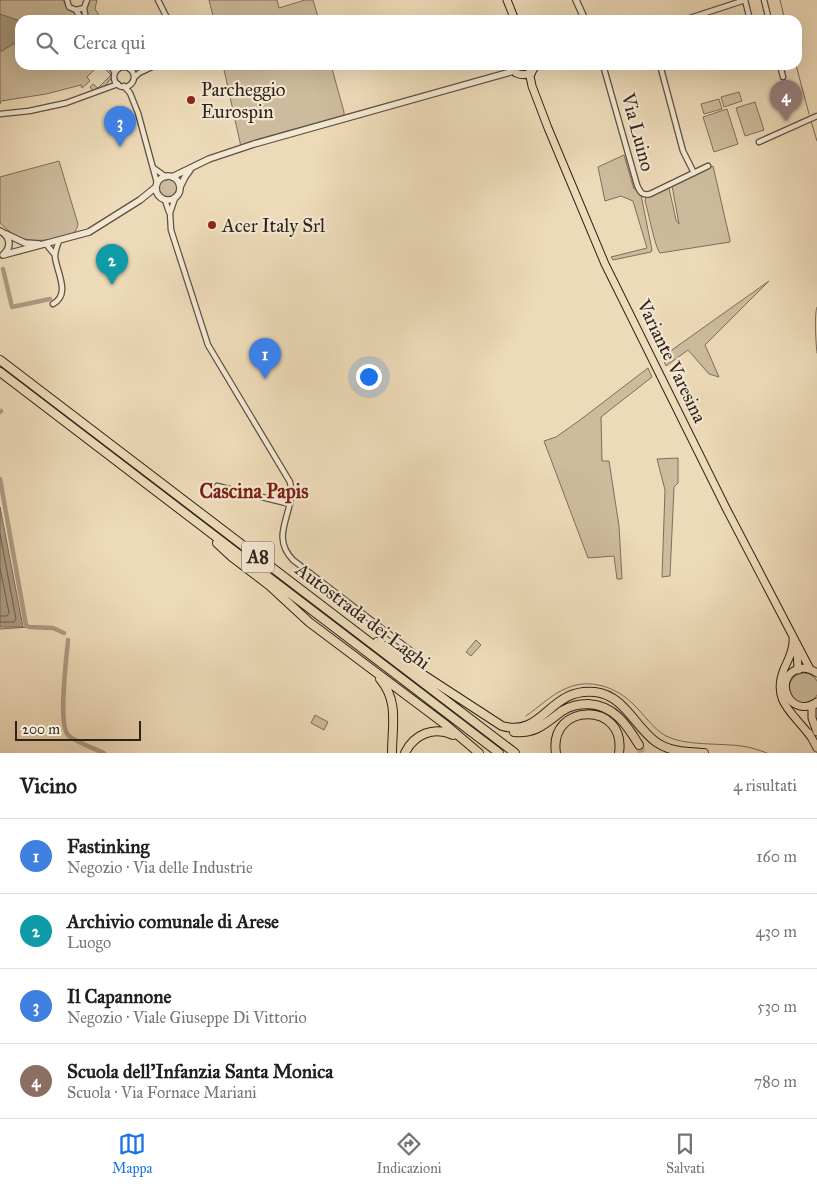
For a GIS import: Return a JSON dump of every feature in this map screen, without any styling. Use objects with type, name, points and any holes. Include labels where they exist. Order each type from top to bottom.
[{"type":"highway","name":"Autostrada dei Laghi","points":[[0,360],[515,753]]},
{"type":"highway","name":"Autostrada dei Laghi","points":[[0,372],[499,753]]},
{"type":"highway","points":[[190,518],[232,557],[262,579],[304,618],[446,725],[479,753]]},
{"type":"highway","points":[[345,623],[390,650],[497,726],[516,732],[537,729],[565,710],[576,705],[599,706],[617,715],[630,730],[639,745]]},
{"type":"highway","points":[[346,650],[379,678],[389,691],[394,714],[392,753]]},
{"type":"highway","points":[[460,699],[498,724],[516,728],[535,722],[558,701],[567,696],[582,692],[599,693],[625,708],[648,734],[660,744],[678,750],[704,753]]},
{"type":"highway","points":[[556,753],[556,739],[560,729],[568,720],[584,714],[600,716],[613,726],[619,738],[619,753]]},
{"type":"highway","points":[[405,753],[417,738],[426,732],[436,731],[452,734],[479,753]]},
{"type":"main road","points":[[507,0],[513,15]]},
{"type":"main road","name":"Variante Varesina","points":[[515,70],[532,86]]},
{"type":"main road","points":[[522,75],[532,72]]},
{"type":"main road","name":"Variante Varesina","points":[[532,72],[530,76],[532,86],[576,199],[605,264],[726,508],[813,671]]},
{"type":"main road","points":[[795,640],[779,682],[780,694],[782,701],[814,734]]},
{"type":"main road","name":"Variante Varesina","points":[[795,640],[798,670]]},
{"type":"main road","points":[[813,671],[798,670],[790,675],[786,684],[786,691],[790,700],[814,734]]},
{"type":"main road","points":[[790,700],[802,706],[815,704],[812,718],[817,748]]},
{"type":"street","points":[[67,0],[69,7],[76,10],[79,15]]},
{"type":"street","points":[[85,15],[84,8],[87,0]]},
{"type":"street","points":[[158,0],[166,15]]},
{"type":"street","points":[[576,0],[582,15]]},
{"type":"street","points":[[699,15],[745,0],[749,15]]},
{"type":"street","points":[[764,0],[768,15]]},
{"type":"street","points":[[76,10],[84,8]]},
{"type":"street","points":[[107,88],[114,79],[114,70]]},
{"type":"street","points":[[115,73],[118,70]]},
{"type":"street","points":[[130,70],[140,73]]},
{"type":"street","points":[[130,93],[130,84],[134,78],[146,70]]},
{"type":"street","points":[[1,256],[96,229],[140,200],[169,177],[209,159],[254,144],[501,74],[507,70]]},
{"type":"street","name":"Via Luino","points":[[604,70],[637,185],[641,193],[650,194],[708,166]]},
{"type":"street","points":[[661,70],[683,151],[694,173]]},
{"type":"street","points":[[781,70],[783,77]]},
{"type":"street","points":[[133,72],[134,78]]},
{"type":"street","points":[[114,79],[130,93],[138,113],[157,185],[170,213]]},
{"type":"street","points":[[0,114],[66,104],[118,84]]},
{"type":"street","points":[[124,86],[130,84]]},
{"type":"street","points":[[759,142],[817,116]]},
{"type":"street","points":[[153,167],[177,181],[180,187]]},
{"type":"street","points":[[193,167],[185,176],[179,194],[175,198],[170,213],[171,230],[208,345],[287,476],[291,487],[290,504],[282,536],[283,545],[288,555],[419,657]]},
{"type":"street","points":[[140,200],[175,198]]},
{"type":"street","points":[[2,231],[26,243],[46,244],[55,255]]},
{"type":"street","points":[[1,256],[8,250],[10,244],[2,231]]},
{"type":"street","points":[[53,304],[59,300],[62,293],[55,255],[59,241]]},
{"type":"street","points":[[217,486],[290,504]]},
{"type":"shaded area","points":[[0,0],[63,0],[76,15],[15,15],[15,70],[94,70],[87,77],[90,81],[82,88],[81,85],[46,94],[1,101],[0,104]]},
{"type":"shaded area","points":[[89,0],[97,0],[95,9],[99,15],[87,15],[86,9]]},
{"type":"shaded area","points":[[209,0],[277,0],[279,8],[305,0],[313,0],[318,15],[213,15]]},
{"type":"shaded area","points":[[106,70],[111,70],[112,77],[105,86],[93,91],[90,87],[93,84],[98,88],[111,75]]},
{"type":"shaded area","points":[[224,70],[332,70],[344,118],[241,147]]},
{"type":"shaded area","points":[[739,92],[742,101],[724,107],[721,97]]},
{"type":"shaded area","points":[[719,99],[722,109],[704,114],[701,104]]},
{"type":"shaded area","points":[[755,102],[764,130],[745,136],[736,108]]},
{"type":"shaded area","points":[[727,109],[738,144],[714,152],[703,117]]},
{"type":"shaded area","points":[[624,155],[634,189],[637,189],[641,195],[652,250],[651,252],[613,260],[611,257],[647,248],[633,201],[621,196],[605,201],[598,167]]},
{"type":"shaded area","points":[[59,161],[78,224],[75,231],[62,238],[29,240],[8,230],[0,223],[0,177]]},
{"type":"shaded area","points":[[713,166],[730,242],[660,253],[645,201],[646,197],[669,188],[676,220],[679,224],[672,186]]},
{"type":"shaded area","points":[[168,178],[175,181],[178,188],[175,195],[168,198],[161,195],[158,188],[161,181]]},
{"type":"shaded area","points":[[769,281],[705,345],[719,377],[709,374],[688,350],[666,366],[662,357]]},
{"type":"shaded area","points":[[648,368],[652,377],[601,417],[602,461],[609,461],[619,526],[622,579],[617,579],[614,556],[588,558],[544,441],[556,437]]},
{"type":"shaded area","points":[[678,458],[678,483],[674,487],[670,576],[662,577],[665,490],[657,459]]},
{"type":"shaded area","points":[[476,640],[481,645],[471,656],[466,652]]},
{"type":"shaded area","points":[[804,673],[815,677],[818,682],[818,694],[815,699],[804,703],[793,699],[789,688],[793,677]]},
{"type":"shaded area","points":[[315,715],[328,722],[324,730],[311,723]]},
{"type":"water","points":[[0,14],[15,19],[15,44],[0,51]]},
{"type":"water","points":[[0,507],[23,627],[0,627]]},
{"type":"waterway","points":[[780,0],[784,15]]},
{"type":"waterway","points":[[797,70],[809,114]]},
{"type":"waterway","points":[[811,121],[817,141]]},
{"type":"waterway","points":[[3,269],[12,307],[50,299]]},
{"type":"waterway","points":[[817,307],[815,322],[817,353]]},
{"type":"waterway","points":[[0,479],[26,625],[29,627],[53,628],[64,633]]},
{"type":"waterway","points":[[0,629],[29,627]]},
{"type":"waterway","points":[[68,640],[63,706],[65,730],[73,739],[104,753]]},
{"type":"waterway","points":[[526,716],[551,697],[567,688],[576,685],[594,684],[611,689],[626,698],[656,729],[666,736],[693,743],[744,746],[767,753]]},
{"type":"tunnel","points":[[639,745],[642,753]]},
{"type":"place","name":"Parcheggio Eurospin","points":[[191,100]]},
{"type":"place","name":"Scuola dell'Infanzia Santa Monica","points":[[786,121]]},
{"type":"place","name":"Il Capannone","points":[[120,147]]},
{"type":"place","name":"Acer Italy Srl","points":[[212,225]]},
{"type":"place","name":"Archivio comunale di Arese","points":[[112,285]]},
{"type":"place","name":"Fastinking","points":[[265,379]]},
{"type":"district","name":"Cascina Papis","points":[[254,491]]}]
